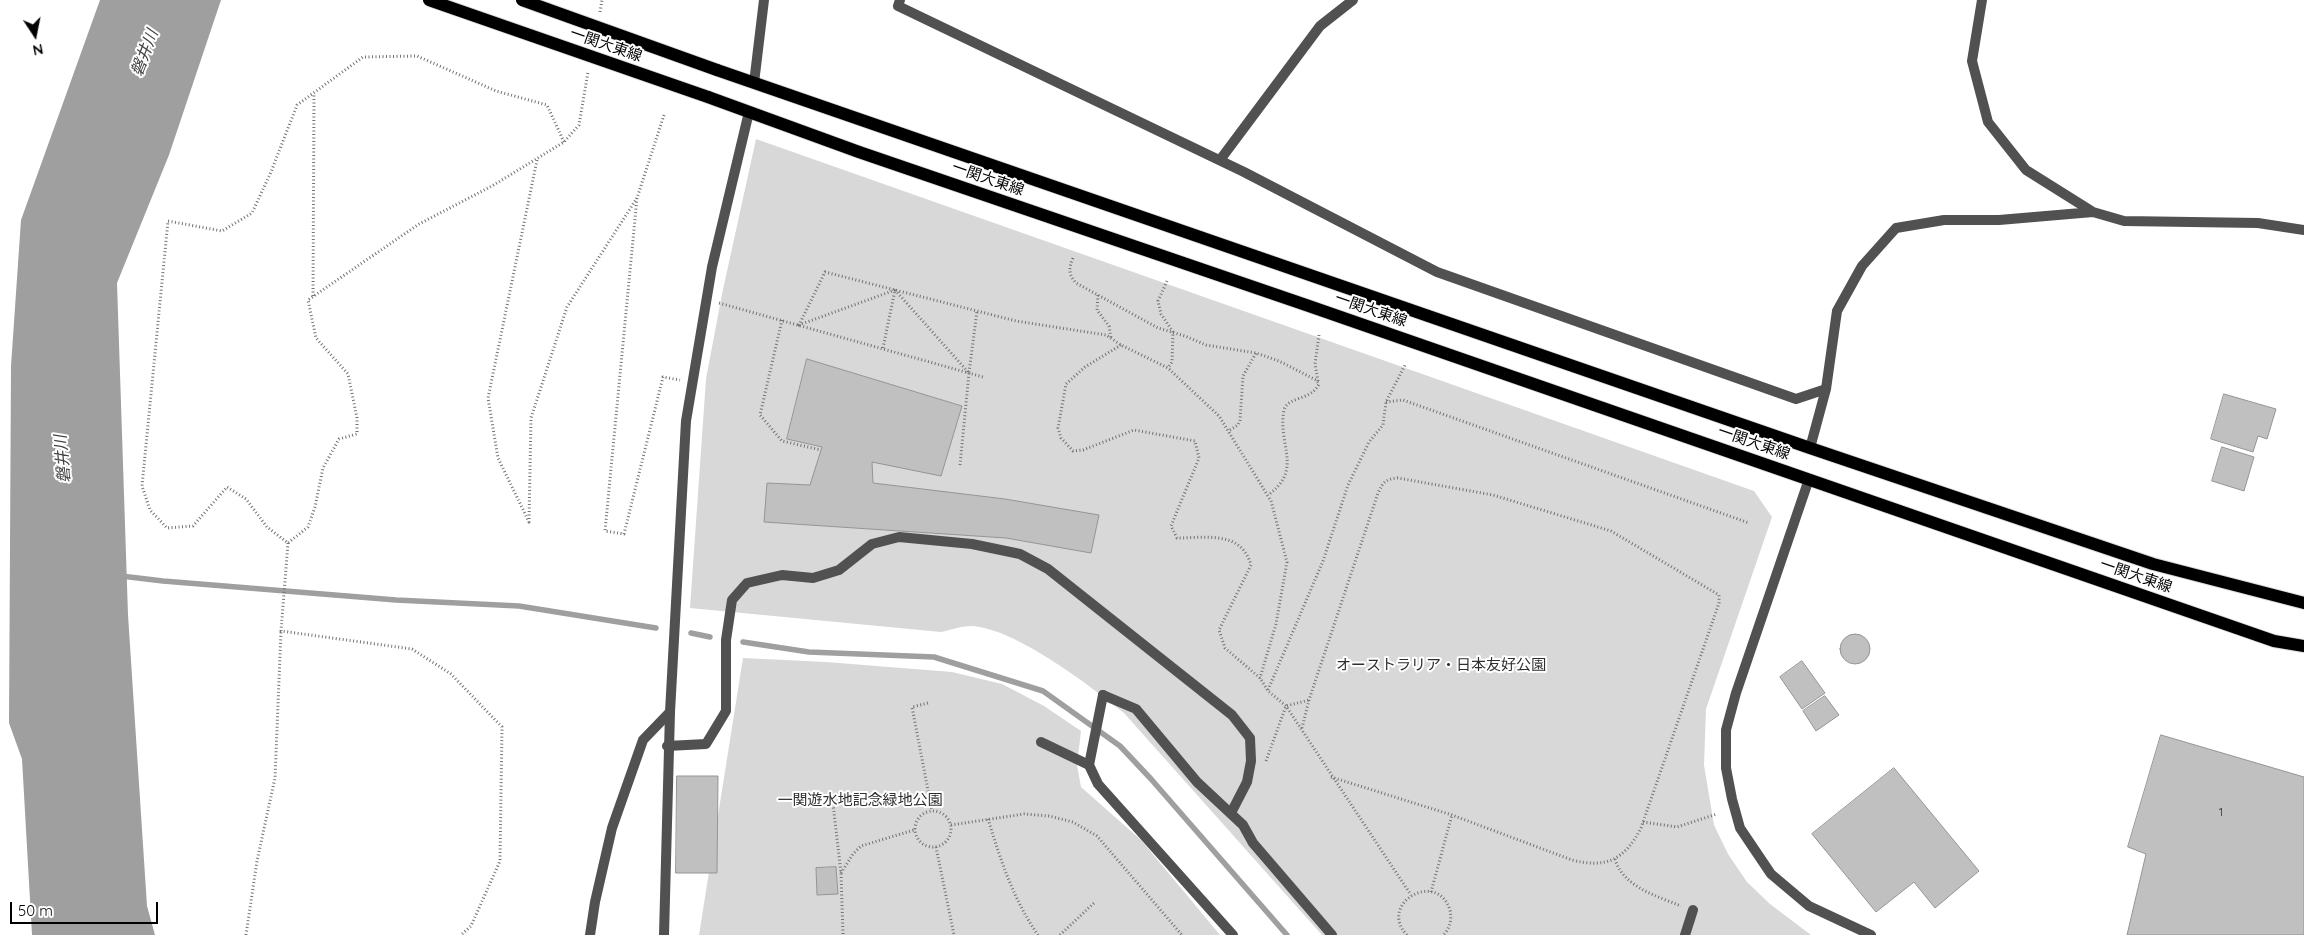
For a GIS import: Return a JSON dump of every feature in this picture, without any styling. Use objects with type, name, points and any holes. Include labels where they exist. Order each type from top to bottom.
[{"type":"main road","name":"一関大東線","points":[[429,0],[708,97],[859,152],[2274,641],[2304,646]]},
{"type":"main road","name":"一関大東線","points":[[522,0],[754,83],[1810,448],[2153,564],[2304,602]]},
{"type":"street","points":[[754,83],[764,0]]},
{"type":"street","points":[[1220,160],[1320,26],[1353,0]]},
{"type":"street","points":[[1982,0],[1972,61],[1988,122],[2026,170],[2093,212],[2124,220],[2258,223],[2304,230]]},
{"type":"street","points":[[898,2],[1220,160],[1437,272],[1796,399],[1826,389]]},
{"type":"street","points":[[664,935],[667,746],[686,421],[712,267],[750,112]]},
{"type":"street","points":[[1810,448],[1826,389],[1837,311],[1862,266],[1896,228],[1944,220],[1998,220],[2093,212]]},
{"type":"street","points":[[1809,479],[1736,693],[1726,730],[1726,768],[1740,828],[1771,874],[1809,906],[1871,935]]},
{"type":"street","points":[[667,746],[706,744],[726,711],[726,640],[732,600],[747,583],[782,574],[813,578],[839,570],[872,544],[899,537],[972,544],[1020,554],[1048,569],[1232,715],[1250,738],[1251,761],[1247,782],[1230,813]]},
{"type":"street","points":[[1233,935],[1098,784],[1089,765],[1103,695],[1136,709],[1197,782],[1243,825],[1253,843],[1332,935]]},
{"type":"street","points":[[590,935],[595,902],[612,828],[643,740],[670,712]]},
{"type":"street","points":[[1041,742],[1089,765]]},
{"type":"street","points":[[1685,935],[1693,910]]},
{"type":"path","points":[[246,935],[257,861],[275,778],[281,631],[288,543],[308,526],[315,507],[323,468],[339,440],[357,434],[357,418],[348,374],[316,338],[308,300],[419,224],[492,186],[564,142],[547,105],[496,91],[417,56],[363,57],[297,105],[271,172],[252,213],[222,231],[168,221],[142,486],[150,510],[167,528],[193,526],[226,487],[246,499],[267,527],[288,543]]},
{"type":"path","points":[[313,297],[314,93]]},
{"type":"path","points":[[664,114],[637,198],[605,531],[624,534],[663,377],[693,382]]},
{"type":"path","points":[[537,159],[488,398],[498,458],[529,522],[531,418],[567,307],[637,198]]},
{"type":"path","points":[[1073,258],[1069,266],[1070,276],[1076,284],[1158,328],[1206,344],[1256,353],[1310,376],[1319,384]]},
{"type":"path","points":[[799,325],[825,272],[1016,321],[1106,335],[1121,345],[1168,368],[1219,416],[1230,430],[1272,501],[1287,562],[1276,624],[1260,678]]},
{"type":"path","points":[[1167,281],[1158,301],[1161,314],[1173,332],[1172,362],[1168,368]]},
{"type":"path","points":[[799,325],[895,290]]},
{"type":"path","points":[[883,348],[895,290]]},
{"type":"path","points":[[895,290],[970,373]]},
{"type":"path","points":[[1098,295],[1097,310],[1110,326],[1111,339]]},
{"type":"path","points":[[706,300],[983,377]]},
{"type":"path","points":[[960,465],[977,311]]},
{"type":"path","points":[[782,320],[760,414],[782,441],[820,450]]},
{"type":"path","points":[[1268,495],[1283,480],[1288,470],[1288,457],[1282,436],[1285,408],[1289,402],[1308,396],[1316,390],[1319,384],[1315,364],[1319,335]]},
{"type":"path","points":[[1121,345],[1085,367],[1066,384],[1058,428],[1061,438],[1073,451],[1083,450],[1134,430],[1195,441],[1198,458],[1170,526],[1176,538],[1228,538],[1248,552],[1251,565],[1219,630],[1225,648],[1260,678],[1268,691],[1286,706],[1302,728],[1331,777],[1412,895]]},
{"type":"path","points":[[1230,430],[1238,425],[1240,420],[1243,376],[1256,353]]},
{"type":"path","points":[[1268,691],[1323,561],[1348,485],[1369,442],[1383,425],[1386,402],[1404,364]]},
{"type":"path","points":[[1386,402],[1403,400],[1749,523]]},
{"type":"path","points":[[1302,728],[1309,700],[1378,493],[1383,483],[1389,479],[1398,478],[1493,495],[1610,531],[1718,595],[1719,603],[1643,822],[1632,846],[1615,859],[1586,864],[1572,860],[1452,815],[1331,777]]},
{"type":"path","points":[[281,631],[412,649],[451,674],[502,727],[500,861],[471,926],[461,935]]},
{"type":"path","points":[[1286,706],[1309,700]]},
{"type":"path","points":[[928,703],[912,707],[932,811]]},
{"type":"path","points":[[1263,770],[1286,706]]},
{"type":"path","points":[[834,804],[841,873],[843,935]]},
{"type":"path","points":[[932,811],[937,811],[946,816],[951,825],[950,837],[936,848],[921,844],[917,840],[914,830],[919,817],[932,811]]},
{"type":"path","points":[[951,825],[1024,814],[1049,816],[1073,822],[1097,836],[1182,935]]},
{"type":"path","points":[[1643,822],[1677,826],[1716,814]]},
{"type":"path","points":[[1431,892],[1452,815]]},
{"type":"path","points":[[988,819],[998,852],[1021,911],[1038,935]]},
{"type":"path","points":[[841,873],[852,854],[861,846],[914,830]]},
{"type":"path","points":[[936,848],[954,935]]},
{"type":"path","points":[[1615,859],[1618,869],[1640,889],[1693,910]]},
{"type":"path","points":[[1407,935],[1399,921],[1400,911],[1404,902],[1412,895],[1421,891],[1431,892],[1444,900],[1451,913],[1450,923],[1443,935]]},
{"type":"path","points":[[1060,935],[1094,902]]},
{"type":"green space","name":"オーストラリア・日本友好公園","points":[[756,139],[1754,491],[1772,517],[1706,709],[1704,765],[1714,825],[1728,854],[1747,882],[1770,904],[1811,935],[1322,935],[1124,713],[1072,674],[1009,636],[989,629],[971,626],[941,632],[690,608],[706,379],[722,294]]},
{"type":"green space","name":"一関遊水地記念緑地公園","points":[[743,658],[826,662],[952,672],[1002,684],[1044,706],[1081,731],[1077,765],[1081,787],[1141,840],[1220,935],[699,935]]},
{"type":"water","name":"磐井川","points":[[100,0],[221,0],[169,155],[117,283],[128,615],[147,906],[155,935],[32,935],[22,759],[9,723],[11,366],[21,220]]},
{"type":"building","points":[[807,359],[962,406],[941,476],[872,462],[873,483],[1005,499],[1099,515],[1091,553],[1006,538],[764,522],[767,483],[810,485],[822,447],[787,439]]},
{"type":"building","points":[[2224,394],[2276,409],[2267,439],[2258,436],[2253,452],[2211,439]]},
{"type":"building","points":[[2222,447],[2254,457],[2244,491],[2212,481]]},
{"type":"building","points":[[1855,634],[1866,638],[1870,649],[1866,660],[1855,664],[1844,660],[1840,649],[1844,638]]},
{"type":"building","points":[[1802,661],[1825,693],[1802,709],[1780,677]]},
{"type":"building","points":[[1825,696],[1839,715],[1816,731],[1803,711]]},
{"type":"building","points":[[2161,735],[2304,777],[2304,935],[2127,935],[2146,854],[2128,847]]},
{"type":"building","points":[[1894,768],[1979,871],[1935,908],[1914,882],[1876,912],[1812,834]]},
{"type":"building","points":[[677,776],[718,776],[717,873],[676,873]]},
{"type":"building","points":[[836,867],[838,894],[817,895],[816,868]]},
{"type":"waterway","points":[[121,576],[396,600],[519,606],[656,628]]},
{"type":"waterway","points":[[691,633],[710,637]]},
{"type":"waterway","points":[[743,642],[809,652],[934,657],[1043,691],[1120,746],[1287,935]]}]
